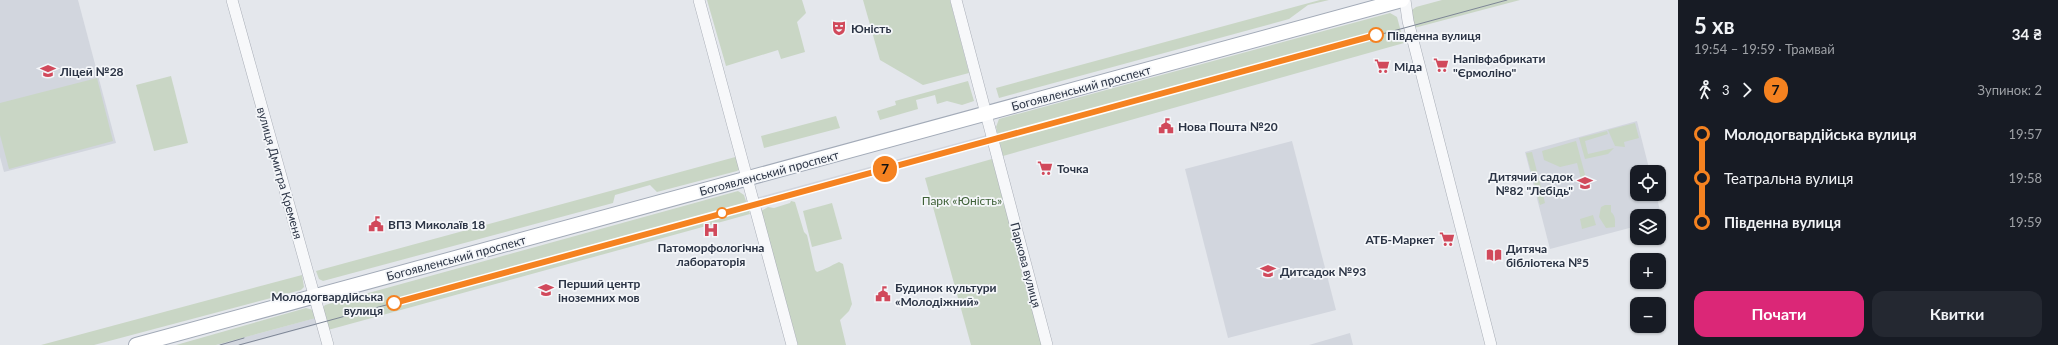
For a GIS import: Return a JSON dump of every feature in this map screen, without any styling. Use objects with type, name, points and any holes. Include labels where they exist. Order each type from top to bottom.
[{"type":"main road","name":"Богоявленський проспект","points":[[136,345],[1402,0]]},
{"type":"street","name":"вулиця Дмитра Кременя","points":[[232,0],[328,345]]},
{"type":"street","points":[[699,0],[748,178],[753,205],[792,345]]},
{"type":"street","name":"Паркова вулиця","points":[[956,0],[1047,345]]},
{"type":"street","points":[[1405,0],[1408,21],[1491,345]]},
{"type":"shaded area","name":"Ліцей №28","points":[[0,0],[78,0],[116,143],[4,172],[0,157]]},
{"type":"shaded area","name":"Дитячий садок №82 \"Лебідь\"","points":[[1637,121],[1648,165],[1630,165],[1630,201],[1658,201],[1660,209],[1630,209],[1630,228],[1550,249],[1525,152]]},
{"type":"shaded area","points":[[987,135],[989,143],[242,345],[216,345]]},
{"type":"shaded area","name":"Дитсадок №93","points":[[1292,141],[1336,310],[1228,338],[1185,169]]},
{"type":"shaded area","points":[[1350,333],[1353,345],[1309,345]]},
{"type":"green space","points":[[707,0],[802,0],[806,13],[797,22],[805,52],[781,59],[778,50],[726,66]]},
{"type":"green space","points":[[863,0],[950,0],[969,73],[923,85],[880,60]]},
{"type":"green space","points":[[1320,0],[1329,0],[1308,5],[1289,19],[999,98],[996,88]]},
{"type":"green space","points":[[1442,0],[1520,0],[1414,28],[1412,10],[1416,7]]},
{"type":"green space","points":[[1390,13],[1397,17],[1404,43],[1003,156],[996,127],[999,119]]},
{"type":"green space","points":[[171,76],[188,143],[154,151],[136,85]]},
{"type":"green space","points":[[97,78],[113,141],[9,169],[0,135],[0,103]]},
{"type":"green space","points":[[968,81],[974,101],[962,105],[947,101],[937,104],[935,95],[916,100],[918,109],[880,120],[877,111],[896,105],[895,101]]},
{"type":"green space","points":[[836,116],[840,128],[764,148],[761,136]]},
{"type":"green space","points":[[1635,123],[1639,138],[1624,142],[1625,147],[1615,146],[1608,130]]},
{"type":"green space","points":[[1607,131],[1608,134],[1585,141],[1588,154],[1614,148],[1608,154],[1585,159],[1579,138]]},
{"type":"green space","points":[[1576,141],[1587,182],[1582,183],[1577,163],[1560,167],[1544,160],[1542,151]]},
{"type":"green space","points":[[1532,152],[1545,203],[1540,205],[1526,153]]},
{"type":"green space","points":[[739,156],[741,168],[737,171],[657,192],[650,185],[615,195],[613,203],[323,281],[319,279],[316,271]]},
{"type":"green space","name":"Парк «Юність»","points":[[992,159],[1042,345],[971,345],[925,178]]},
{"type":"green space","points":[[738,191],[744,195],[750,214],[328,330],[323,308],[325,305]]},
{"type":"green space","points":[[791,201],[795,202],[804,232],[807,235],[815,270],[817,272],[826,269],[839,262],[843,264],[852,304],[849,311],[840,320],[846,345],[798,345],[761,211],[768,207],[774,208],[790,203]]},
{"type":"green space","points":[[832,203],[842,239],[812,247],[803,211]]},
{"type":"green space","points":[[1611,205],[1611,212],[1615,219],[1615,227],[1606,228],[1599,217],[1601,207]]},
{"type":"green space","points":[[1593,215],[1596,225],[1582,229],[1580,219]]},
{"type":"green space","points":[[302,275],[304,287],[301,290],[94,345],[41,345]]},
{"type":"green space","points":[[306,308],[313,310],[316,318],[216,345],[176,345]]},
{"type":"tram line","points":[[239,345],[1507,0]]},
{"type":"tram line","name":"7","points":[[394,303],[1376,35]]},
{"type":"tram line","points":[[220,345],[244,338]]},
{"type":"place","name":"Юність","points":[[839,28]]},
{"type":"place","name":"Південна вулиця","points":[[1376,35]]},
{"type":"place","name":"Напівфабрикати \"Єрмоліно\"","points":[[1441,65]]},
{"type":"place","name":"Міда","points":[[1382,66]]},
{"type":"place","name":"Ліцей №28","points":[[48,71]]},
{"type":"place","name":"Нова Пошта №20","points":[[1166,126]]},
{"type":"place","name":"Точка","points":[[1045,168]]},
{"type":"place","name":"Дитячий садок №82 \"Лебідь\"","points":[[1585,183]]},
{"type":"place","name":"ВПЗ Миколаїв 18","points":[[376,224]]},
{"type":"place","name":"Патоморфологічна лабораторія","points":[[711,230]]},
{"type":"place","name":"АТБ-Маркет","points":[[1447,239]]},
{"type":"place","name":"Дитяча бібліотека №5","points":[[1494,255]]},
{"type":"place","name":"Дитсадок №93","points":[[1268,271]]},
{"type":"place","name":"Перший центр іноземних мов","points":[[546,290]]},
{"type":"place","name":"Будинок культури «Молодіжний»","points":[[883,294]]},
{"type":"place","name":"Молодогвардійська вулиця","points":[[394,303]]}]
